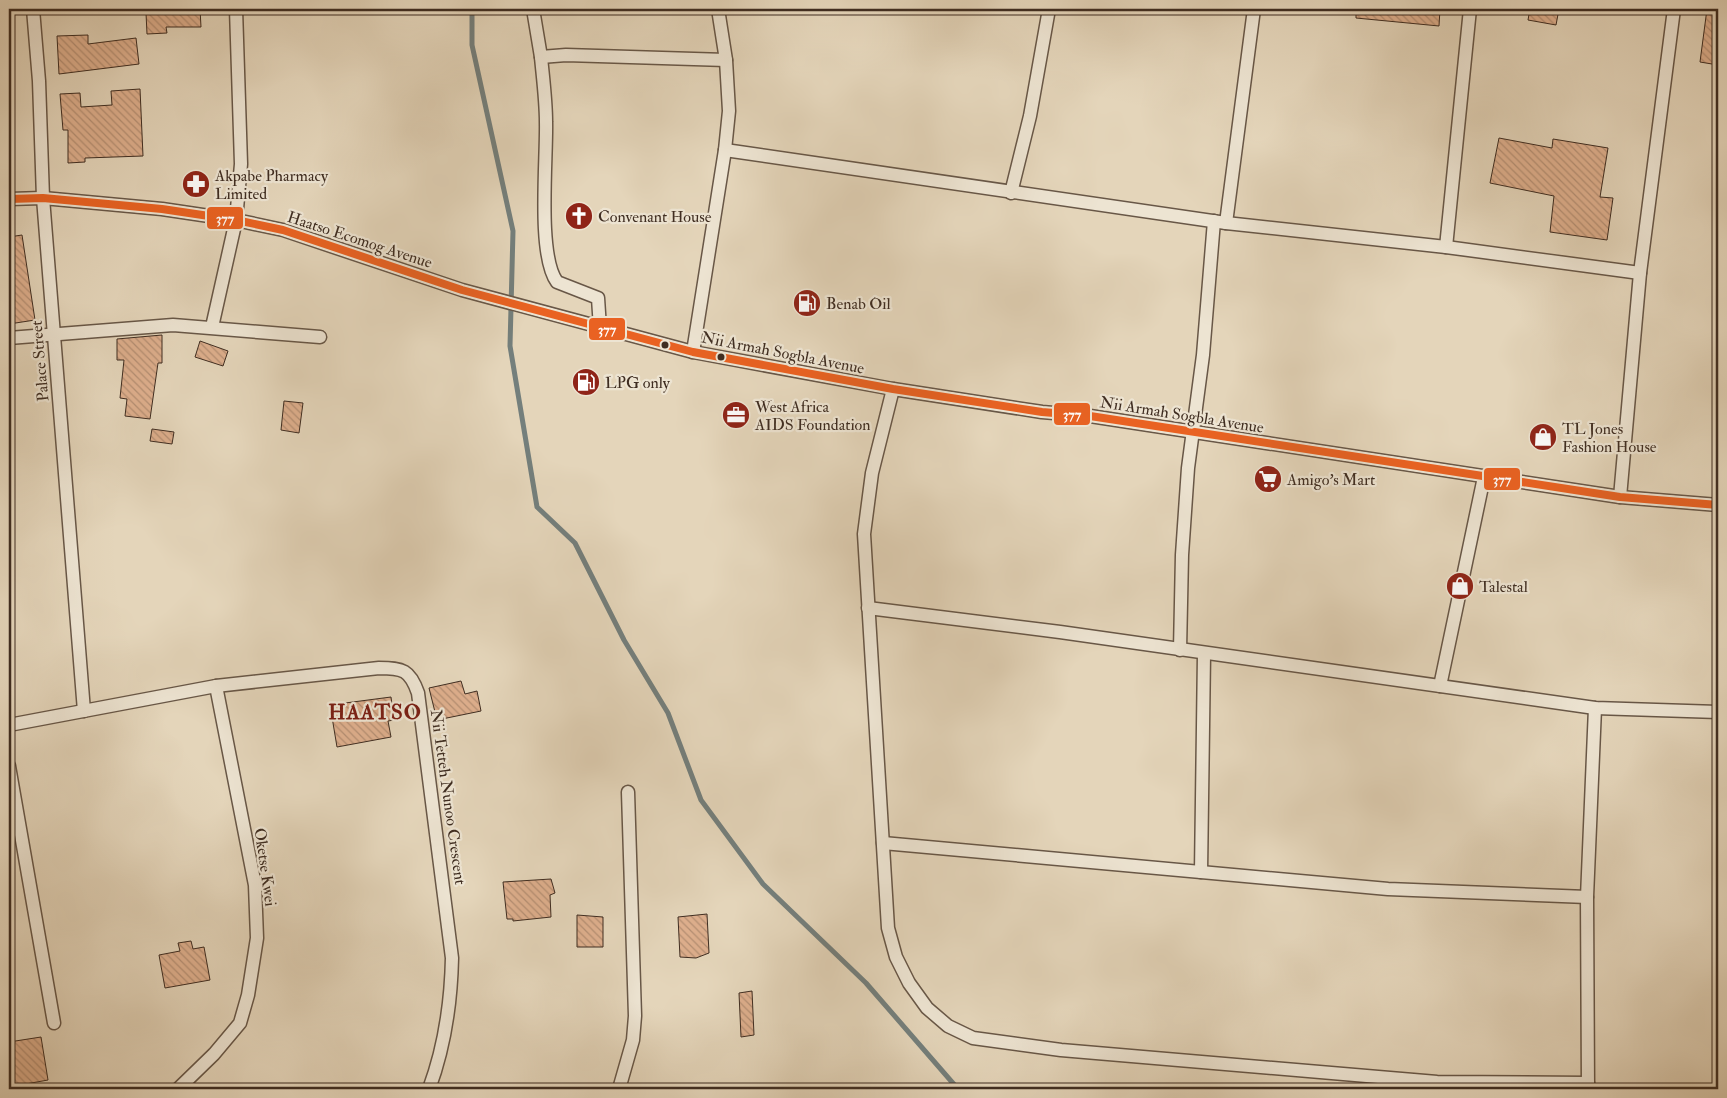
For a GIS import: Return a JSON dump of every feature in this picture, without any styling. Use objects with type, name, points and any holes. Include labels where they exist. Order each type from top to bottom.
[{"type":"street","name":"Palace Street","points":[[33,9],[39,81],[43,198],[53,336],[84,711]]},
{"type":"street","points":[[212,327],[236,220],[241,155],[236,9]]},
{"type":"street","points":[[533,9],[541,57],[546,120],[545,220],[548,267],[557,282],[598,298],[600,328]]},
{"type":"street","points":[[693,352],[725,150],[729,111],[726,60],[718,9]]},
{"type":"street","points":[[1011,193],[1030,116],[1049,9]]},
{"type":"street","points":[[1180,650],[1182,555],[1188,468],[1220,222],[1254,9]]},
{"type":"street","points":[[1446,247],[1470,9]]},
{"type":"street","points":[[1620,497],[1640,273],[1674,9]]},
{"type":"street","points":[[541,57],[566,55],[726,60]]},
{"type":"street","points":[[725,150],[1220,222],[1446,247],[1640,273]]},
{"type":"street","name":"Haatso Ecomog Avenue","points":[[9,199],[43,198],[162,209],[236,220],[283,230],[462,290],[528,308]]},
{"type":"street","name":"Nii Armah Sogbla Avenue","points":[[528,308],[693,352],[893,390],[1042,412],[1090,416],[1620,497],[1718,505]]},
{"type":"street","points":[[9,338],[173,326],[212,327],[320,337]]},
{"type":"street","points":[[893,390],[872,473],[864,534],[888,928],[896,957],[909,983],[927,1008],[948,1026],[973,1038],[1061,1050],[1437,1082],[1588,1086],[1586,897],[1595,708]]},
{"type":"street","points":[[1440,686],[1484,477]]},
{"type":"street","points":[[868,608],[1060,632],[1204,654],[1595,708],[1718,712]]},
{"type":"street","points":[[1201,872],[1204,654]]},
{"type":"street","name":"Nii Tetteh Nunoo Crescent","points":[[9,725],[216,686],[379,668],[398,668],[408,673],[418,693],[452,958],[452,991],[446,1031],[429,1089]]},
{"type":"street","name":"Oketse Kwei","points":[[178,1089],[214,1054],[240,1023],[248,995],[257,938],[255,885],[216,686]]},
{"type":"street","points":[[9,766],[54,1023]]},
{"type":"street","points":[[619,1089],[633,1040],[636,1016],[628,792]]},
{"type":"street","points":[[883,842],[1388,889],[1586,897]]},
{"type":"building","points":[[171,9],[200,9],[201,27],[166,27],[167,33],[147,34],[146,13],[171,12]]},
{"type":"building","points":[[1356,9],[1440,9],[1439,26],[1356,18]]},
{"type":"building","points":[[1530,9],[1559,9],[1556,25],[1528,20]]},
{"type":"building","points":[[1707,9],[1718,9],[1718,65],[1700,62]]},
{"type":"building","points":[[88,35],[88,44],[136,38],[139,64],[59,74],[57,36]]},
{"type":"building","points":[[140,89],[143,156],[85,158],[85,162],[68,163],[68,130],[63,130],[60,94],[80,93],[81,107],[112,105],[111,91]]},
{"type":"building","points":[[1499,138],[1552,148],[1553,139],[1608,148],[1600,197],[1613,198],[1607,240],[1550,232],[1554,196],[1490,183]]},
{"type":"building","points":[[22,235],[35,320],[9,324],[9,237]]},
{"type":"building","points":[[162,335],[162,363],[158,363],[150,419],[125,416],[127,399],[120,398],[124,360],[117,360],[117,339]]},
{"type":"building","points":[[200,341],[228,351],[223,366],[195,357]]},
{"type":"building","points":[[284,401],[303,403],[299,433],[281,430]]},
{"type":"building","points":[[152,429],[174,432],[172,444],[150,441]]},
{"type":"building","points":[[461,681],[465,694],[477,691],[481,711],[437,720],[429,688]]},
{"type":"building","points":[[391,697],[394,720],[388,721],[391,737],[337,747],[330,705]]},
{"type":"building","points":[[551,879],[555,893],[550,895],[551,917],[513,921],[513,919],[507,919],[503,882]]},
{"type":"building","points":[[707,914],[709,953],[696,958],[680,957],[678,917]]},
{"type":"building","points":[[577,915],[603,917],[603,947],[577,947]]},
{"type":"building","points":[[191,941],[193,949],[204,947],[210,980],[165,988],[159,955],[180,951],[178,943]]},
{"type":"building","points":[[752,991],[754,1035],[741,1037],[739,993]]},
{"type":"building","points":[[41,1037],[48,1080],[9,1087],[9,1042]]},
{"type":"waterway","points":[[472,9],[472,45],[513,231],[510,346],[537,507],[575,543],[624,640],[668,713],[701,800],[763,884],[866,983],[958,1089]]},
{"type":"transit line","name":"377","points":[[9,199],[43,198],[162,209],[236,220],[283,230],[462,290],[693,352],[893,389],[1042,412],[1090,416],[1620,497],[1718,505]]},
{"type":"place","name":"Akpabe Pharmacy Limited","points":[[196,184]]},
{"type":"place","name":"Convenant House","points":[[579,216]]},
{"type":"place","name":"Benab Oil","points":[[807,303]]},
{"type":"place","name":"LPG only","points":[[586,382]]},
{"type":"place","name":"West Africa AIDS Foundation","points":[[736,415]]},
{"type":"place","name":"TL Jones Fashion House","points":[[1543,437]]},
{"type":"place","name":"Amigo's Mart","points":[[1268,479]]},
{"type":"place","name":"Talestal","points":[[1460,586]]},
{"type":"district","name":"HAATSO","points":[[375,712]]}]
